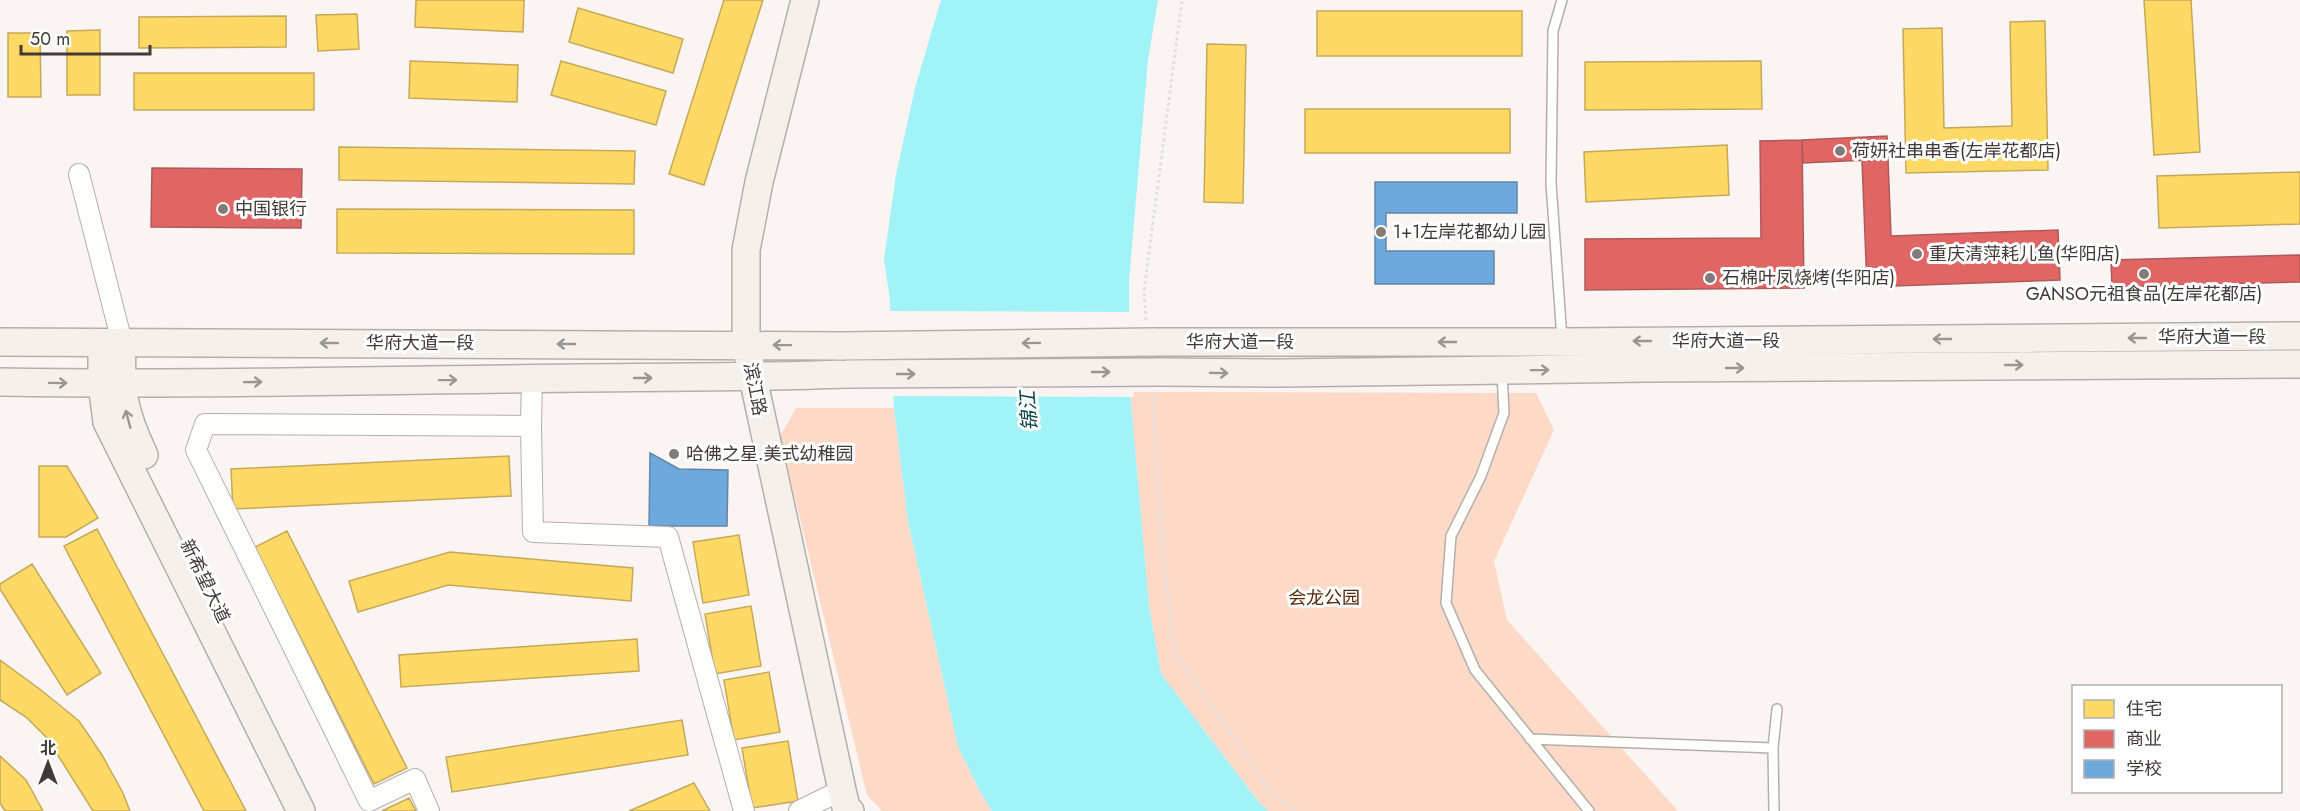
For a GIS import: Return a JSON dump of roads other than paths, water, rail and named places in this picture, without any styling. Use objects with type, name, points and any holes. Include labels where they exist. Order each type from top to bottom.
[{"type":"main road","name":"滨江路","points":[[805,0],[759,182],[746,250],[746,345],[846,800]]},
{"type":"main road","name":"华府大道一段","points":[[0,342],[841,346],[1150,334],[1562,342],[2300,336]]},
{"type":"main road","name":"新希望大道","points":[[112,343],[111,384],[129,425],[319,811]]},
{"type":"main road","points":[[0,382],[111,384],[532,378],[752,378],[848,374],[1156,378],[1280,373],[1502,370],[2300,364]]},
{"type":"main road","points":[[111,384],[107,422],[301,811]]},
{"type":"street","points":[[79,174],[112,343]]},
{"type":"street","points":[[532,378],[533,532],[668,537],[744,811]]},
{"type":"street","points":[[429,811],[415,779],[369,801],[196,450],[205,423],[531,426]]},
{"type":"street","points":[[799,811],[846,800]]},
{"type":"lane","points":[[1562,0],[1553,31],[1551,183],[1562,342]]},
{"type":"lane","points":[[1502,370],[1504,413],[1481,476],[1451,537],[1446,603],[1475,670],[1589,811]]},
{"type":"lane","points":[[1774,811],[1773,748],[1777,709]]},
{"type":"lane","points":[[1530,739],[1773,748]]},
{"type":"water","name":"锦江","points":[[941,0],[1158,0],[1148,60],[1129,281],[1130,392],[1149,606],[1161,674],[1261,805],[1269,811],[992,811],[958,746],[908,521],[894,408],[890,300],[884,259],[896,175],[915,88]]},
{"type":"place","name":"荷妍社串串香(左岸花都店)","points":[[1840,151]]},
{"type":"place","name":"中国银行","points":[[223,209]]},
{"type":"place","name":"1+1左岸花都幼儿园","points":[[1381,232]]},
{"type":"place","name":"重庆清萍耗儿鱼(华阳店)","points":[[1917,254]]},
{"type":"place","name":"GANSO元祖食品(左岸花都店)","points":[[2144,274]]},
{"type":"place","name":"石棉叶凤烧烤(华阳店)","points":[[1710,278]]},
{"type":"place","name":"哈佛之星.美式幼稚园","points":[[674,454]]},
{"type":"park label","name":"会龙公园","points":[[1324,598]]}]
